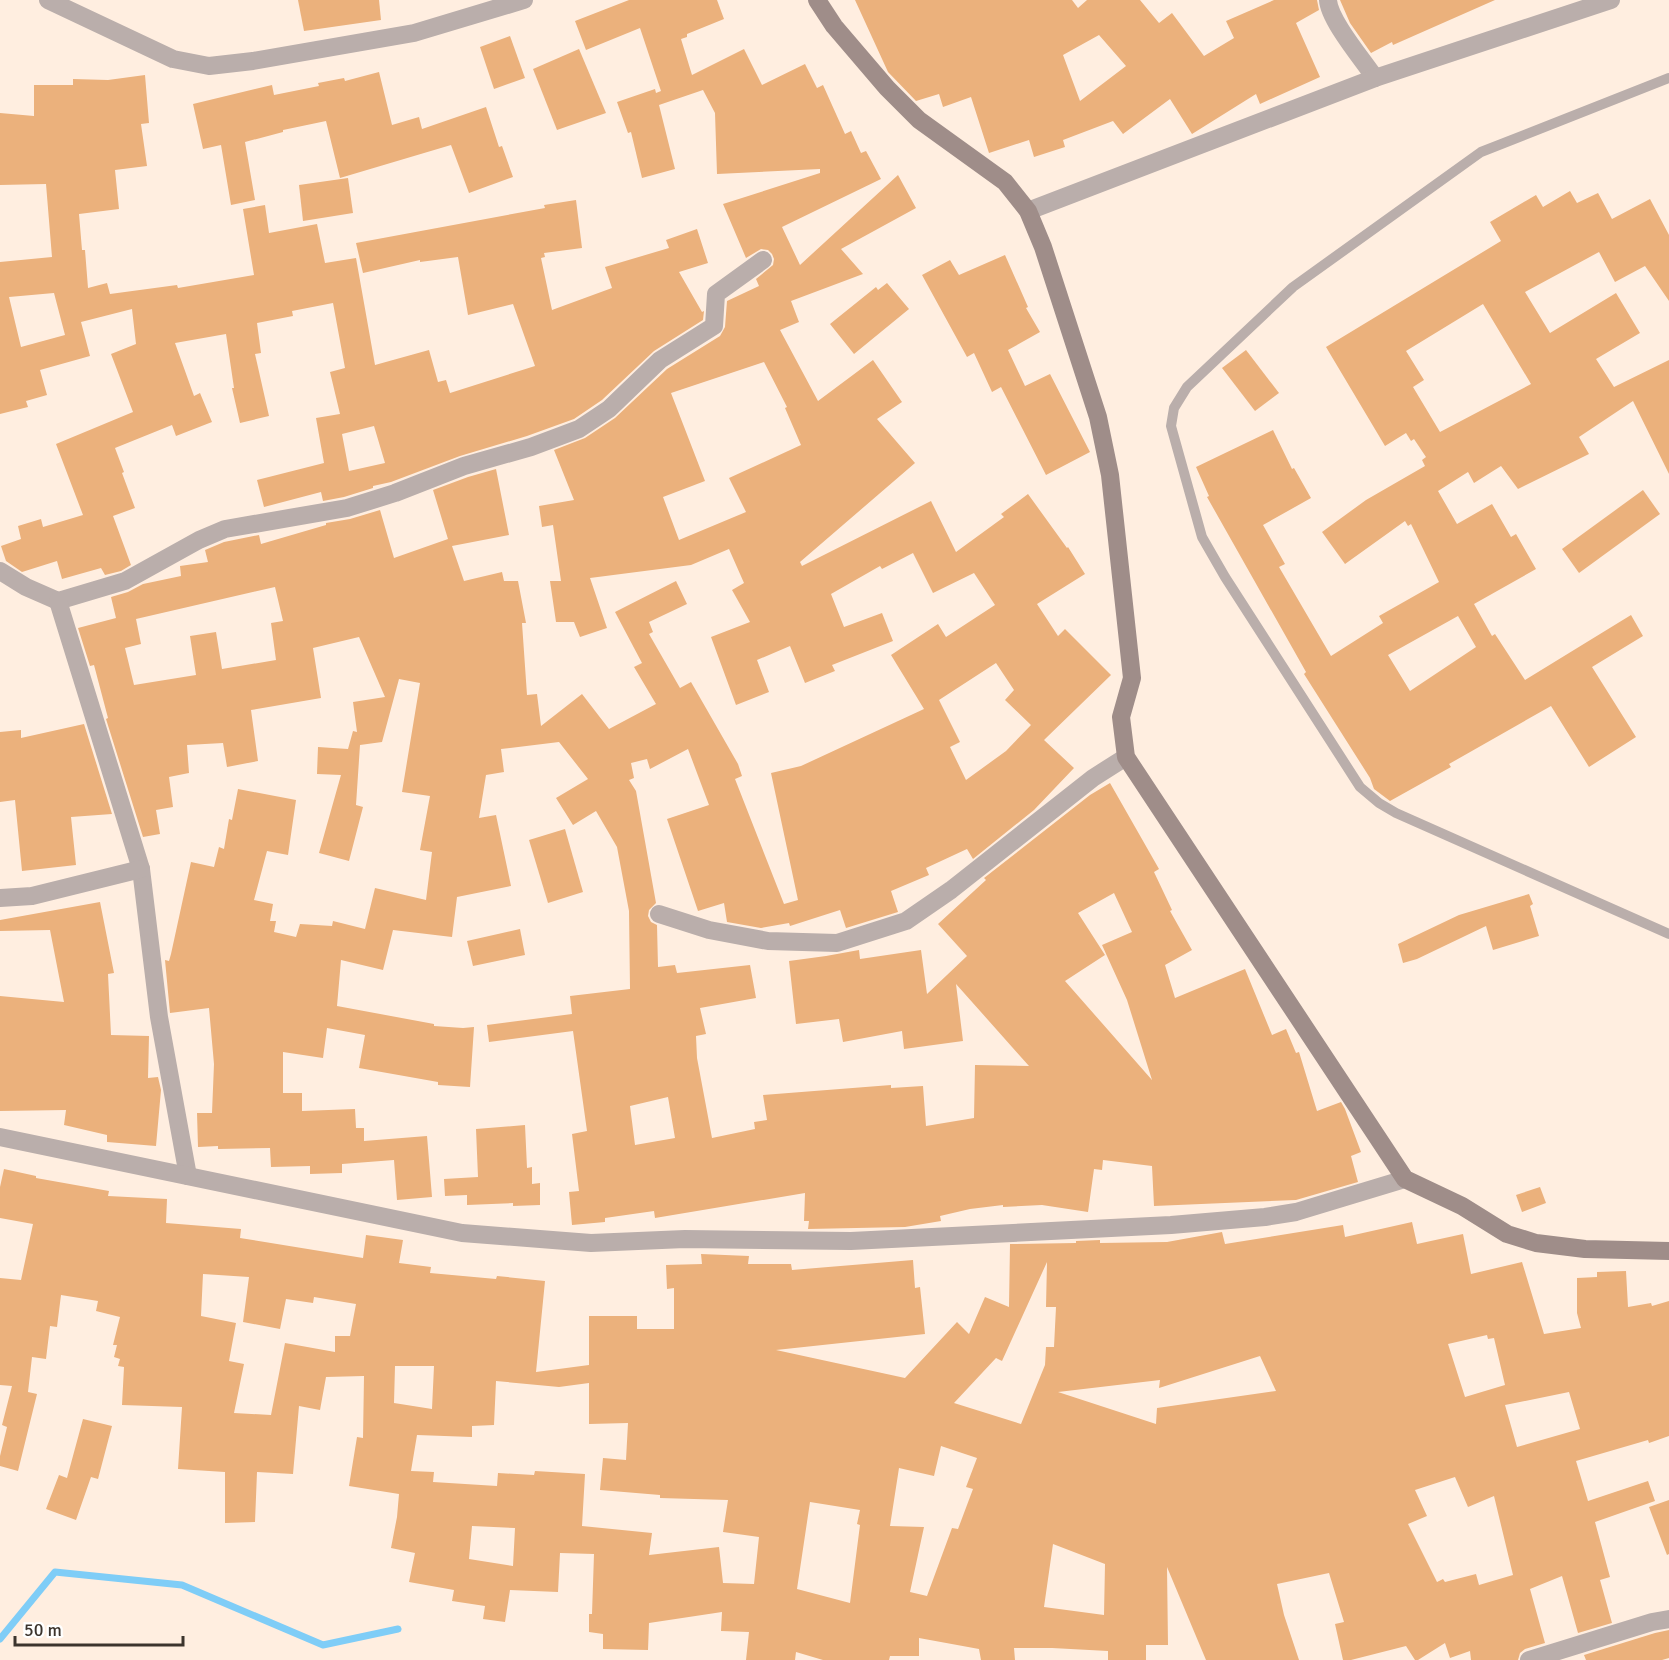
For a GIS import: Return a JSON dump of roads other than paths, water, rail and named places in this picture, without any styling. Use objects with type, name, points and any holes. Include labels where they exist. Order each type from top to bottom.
[{"type":"main road","points":[[817,0],[834,26],[887,88],[919,120],[1005,182],[1028,211],[1043,247],[1098,417],[1110,475],[1132,678],[1121,717],[1126,757],[1405,1179],[1462,1206],[1507,1234],[1536,1243],[1585,1249],[1669,1251]]},
{"type":"street","points":[[54,1],[173,59],[209,66],[253,62],[414,33],[524,0]]},
{"type":"street","points":[[1328,0],[1340,28],[1375,78]]},
{"type":"street","points":[[1028,211],[1375,78],[1611,0]]},
{"type":"street","points":[[0,571],[26,587],[58,601],[125,581],[225,529],[347,508],[395,493],[464,466],[531,447],[579,429],[609,409],[660,360],[714,326],[716,294],[763,260]]},
{"type":"street","points":[[58,601],[141,869],[159,1017],[188,1176]]},
{"type":"street","points":[[659,914],[708,930],[768,941],[837,943],[906,921],[951,890],[1093,778],[1126,757]]},
{"type":"street","points":[[0,898],[32,896],[141,869]]},
{"type":"street","points":[[0,1137],[462,1233],[591,1243],[685,1239],[851,1241],[1183,1224],[1296,1212],[1405,1179]]},
{"type":"street","points":[[1529,1660],[1652,1622],[1669,1619]]},
{"type":"lane","points":[[1669,78],[1481,152],[1293,287],[1187,387],[1174,408],[1171,426],[1202,537],[1225,577],[1360,787],[1395,813],[1669,934]]},
{"type":"waterway","points":[[0,1639],[55,1572],[182,1585],[323,1645],[398,1629]]}]
